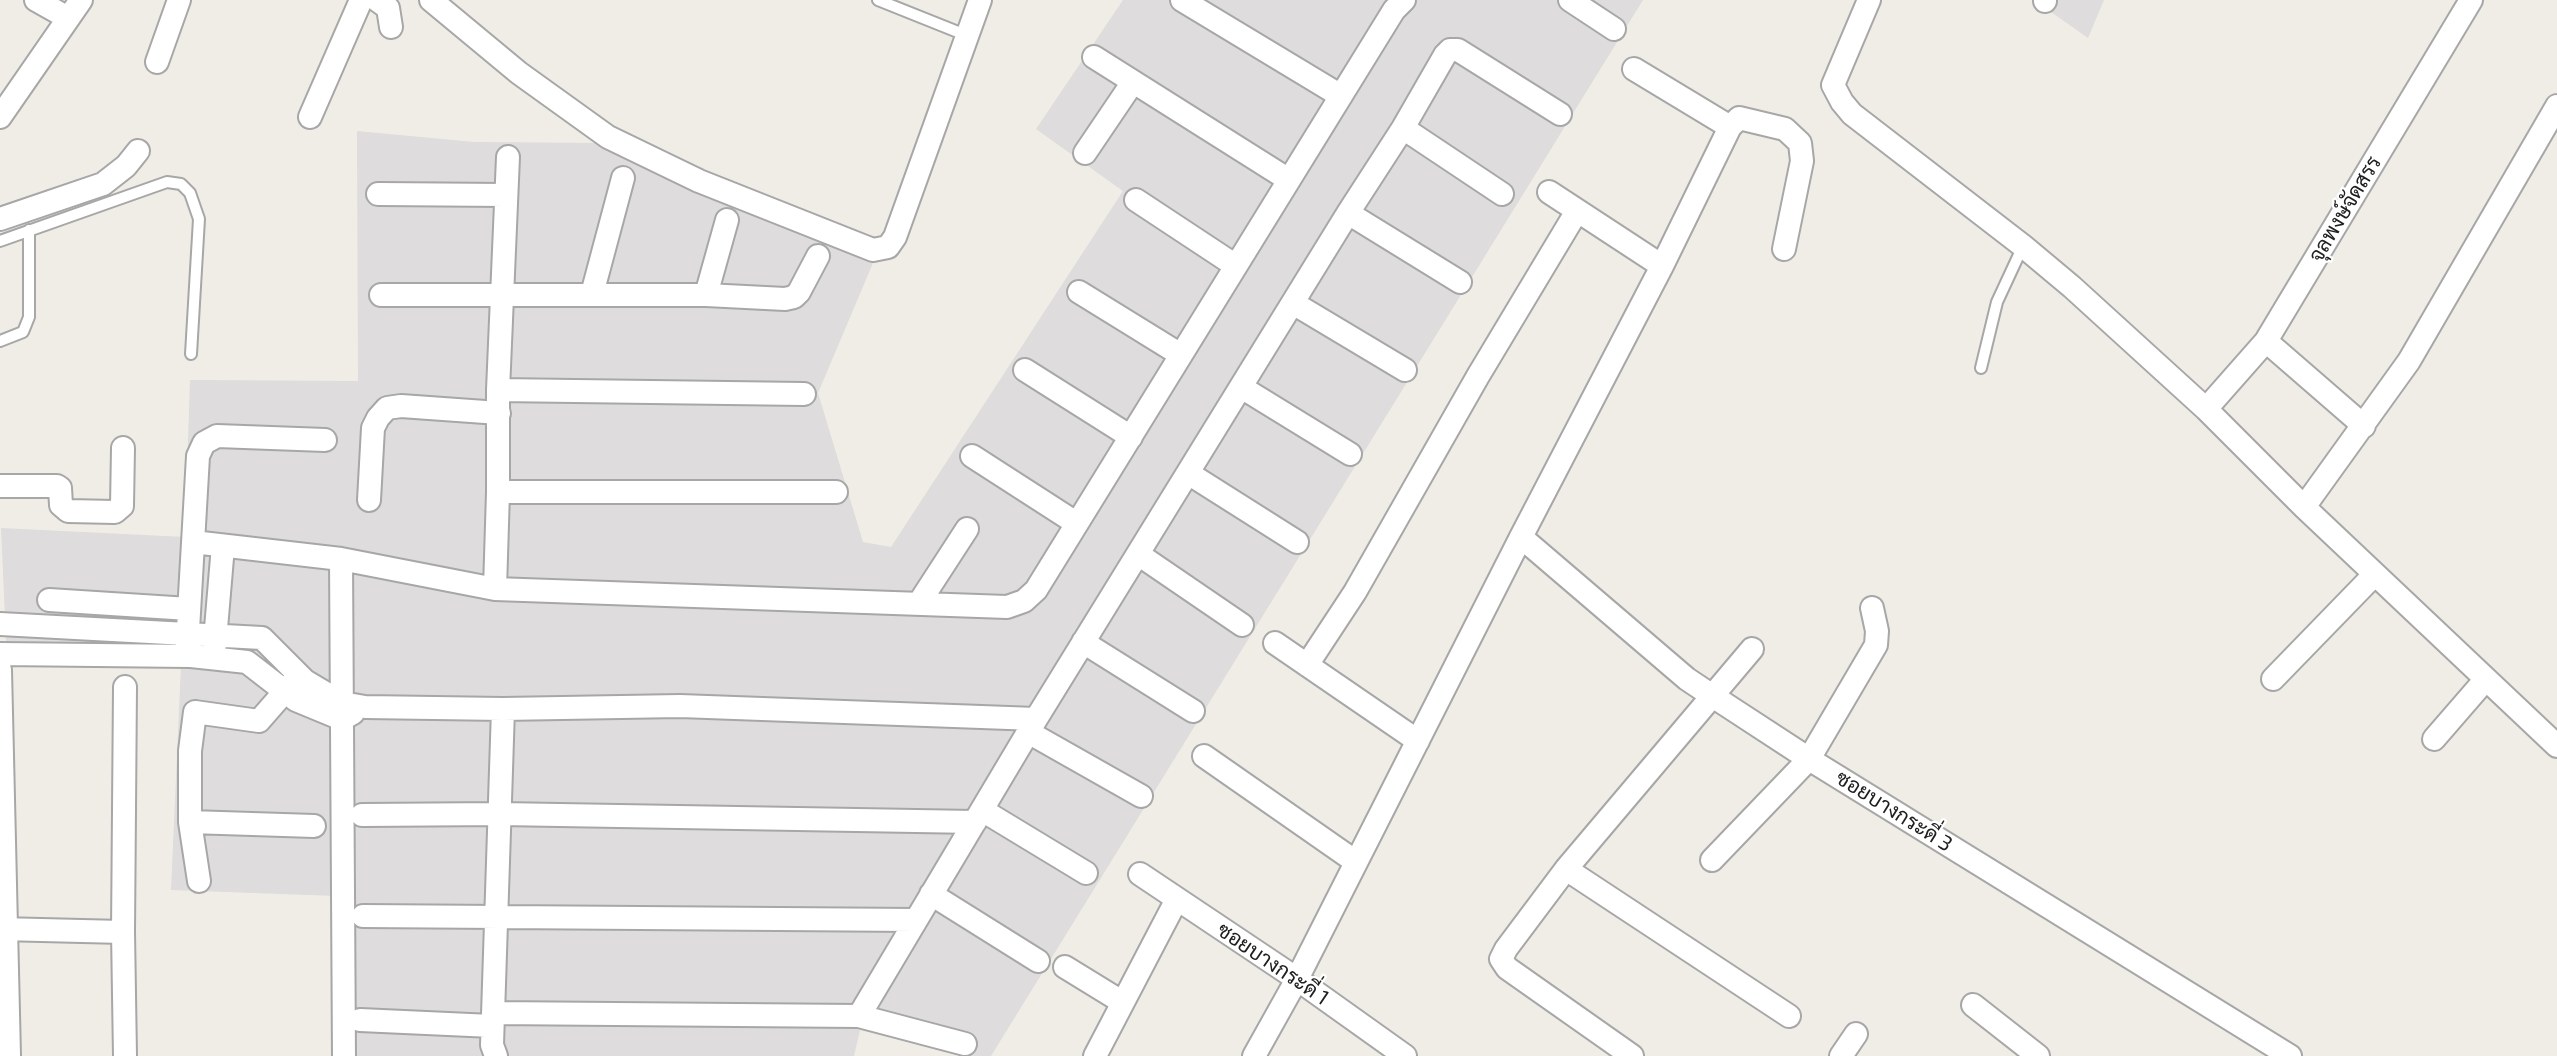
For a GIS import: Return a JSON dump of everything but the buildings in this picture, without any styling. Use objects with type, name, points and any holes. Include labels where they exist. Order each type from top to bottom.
[{"type":"street","points":[[0,117],[74,9],[36,0]]},
{"type":"street","points":[[157,62],[179,0]]},
{"type":"street","points":[[310,117],[361,0]]},
{"type":"street","points":[[377,0],[388,8],[391,27]]},
{"type":"street","points":[[431,0],[519,73],[608,136],[699,181],[873,250],[888,247],[895,237],[980,0]]},
{"type":"street","points":[[1182,0],[1341,96]]},
{"type":"street","points":[[1570,0],[1614,29]]},
{"type":"street","points":[[1869,0],[1833,85],[1852,114],[2024,246],[2072,287],[2205,409],[2304,507],[2557,746]]},
{"type":"street","name":"จุลพงษ์จัดสรร","points":[[2205,409],[2266,341],[2471,0]]},
{"type":"street","points":[[193,542],[340,559],[495,589],[1007,607],[1024,601],[1036,590],[1341,96],[1392,3]]},
{"type":"street","points":[[859,1016],[1032,725],[1348,213],[1403,128],[1445,55],[1454,49],[1560,114]]},
{"type":"street","points":[[1094,57],[1289,180]]},
{"type":"street","points":[[1634,69],[1730,127]]},
{"type":"street","points":[[1085,153],[1133,82]]},
{"type":"street","points":[[2304,507],[2409,361],[2557,106]]},
{"type":"street","points":[[1254,1056],[1297,979],[1521,537],[1662,266],[1730,127],[1739,118],[1785,129],[1800,143],[1802,161],[1784,249]]},
{"type":"street","points":[[1403,128],[1502,194]]},
{"type":"street","points":[[0,219],[103,184],[126,166],[138,151]]},
{"type":"street","points":[[495,589],[498,390],[508,157]]},
{"type":"street","points":[[592,294],[623,178]]},
{"type":"street","points":[[1549,192],[1662,266]]},
{"type":"street","points":[[378,194],[506,195]]},
{"type":"street","points":[[1136,200],[1236,266]]},
{"type":"street","points":[[1307,665],[1355,592],[1478,375],[1577,211]]},
{"type":"street","points":[[1348,213],[1460,282]]},
{"type":"street","points":[[706,295],[727,220]]},
{"type":"street","points":[[381,295],[706,295],[785,299],[794,297],[800,292],[819,256]]},
{"type":"street","points":[[1079,292],[1181,355]]},
{"type":"street","points":[[1293,303],[1404,370]]},
{"type":"street","points":[[2266,341],[2364,426]]},
{"type":"street","points":[[1025,370],[1131,436]]},
{"type":"street","points":[[1241,387],[1350,454]]},
{"type":"street","points":[[498,390],[804,394]]},
{"type":"street","points":[[369,500],[373,428],[387,408],[401,406],[499,413]]},
{"type":"street","points":[[186,656],[198,456],[204,443],[217,436],[325,440]]},
{"type":"street","points":[[0,486],[57,486],[60,488],[61,505],[68,512],[115,512],[122,506],[123,448]]},
{"type":"street","points":[[972,456],[1076,523]]},
{"type":"street","points":[[1188,473],[1297,542]]},
{"type":"street","points":[[498,492],[836,492]]},
{"type":"street","points":[[919,603],[967,530]]},
{"type":"street","name":"ซอยบางกระดี่ 3","points":[[1521,537],[1678,672],[1711,695],[2258,1047],[2290,1056]]},
{"type":"street","points":[[215,647],[224,546]]},
{"type":"street","points":[[1138,554],[1242,625]]},
{"type":"street","points":[[340,559],[344,1056]]},
{"type":"street","points":[[2273,679],[2375,574]]},
{"type":"street","points":[[50,600],[189,609]]},
{"type":"street","points":[[1712,861],[1809,759],[1876,645],[1877,631],[1872,608]]},
{"type":"street","points":[[0,624],[188,633],[215,647]]},
{"type":"street","points":[[0,654],[186,656],[215,647],[262,638],[292,683],[342,711],[365,707],[504,709],[680,706],[1032,725],[1141,795]]},
{"type":"street","points":[[1083,642],[1193,711]]},
{"type":"street","points":[[1275,643],[1418,741]]},
{"type":"street","points":[[1632,1056],[1507,968],[1501,959],[1566,868],[1752,649]]},
{"type":"street","points":[[0,670],[3,929],[9,1056]]},
{"type":"street","points":[[2434,739],[2486,679]]},
{"type":"street","points":[[199,881],[190,822],[189,751],[195,712],[259,721],[292,683]]},
{"type":"street","points":[[125,687],[123,932],[125,1056]]},
{"type":"street","points":[[496,1056],[492,1045],[504,709]]},
{"type":"street","points":[[1204,756],[1356,862]]},
{"type":"street","points":[[362,815],[979,816],[1086,873]]},
{"type":"street","points":[[190,822],[314,826]]},
{"type":"street","points":[[1566,868],[1789,1016]]},
{"type":"street","name":"ซอยบางกระดี่ 1","points":[[1140,874],[1297,979],[1405,1056]]},
{"type":"street","points":[[931,894],[1038,961]]},
{"type":"street","points":[[1095,1056],[1177,899]]},
{"type":"street","points":[[363,916],[916,920]]},
{"type":"street","points":[[3,929],[123,932]]},
{"type":"street","points":[[1065,967],[1122,1002]]},
{"type":"street","points":[[1974,1005],[2038,1056]]},
{"type":"street","points":[[360,1020],[859,1016],[965,1044]]},
{"type":"street","points":[[1841,1056],[1856,1034]]},
{"type":"lane","points":[[878,0],[968,36]]},
{"type":"lane","points":[[0,241],[167,182],[181,184],[190,193],[199,219],[191,354]]},
{"type":"lane","points":[[0,341],[22,332],[29,317],[29,230]]},
{"type":"lane","points":[[1981,368],[1997,302],[2024,246]]},
{"type":"shaded area","points":[[1123,0],[1643,0],[991,1056],[963,1056],[860,1030],[854,1056],[338,1056],[337,896],[171,890],[181,666],[7,661],[1,528],[185,537],[190,380],[358,381],[357,131],[474,142],[602,143],[660,174],[873,263],[818,393],[863,542],[891,547],[1123,191],[1036,129]]},
{"type":"shaded area","points":[[2034,0],[2104,0],[2088,38]]}]
